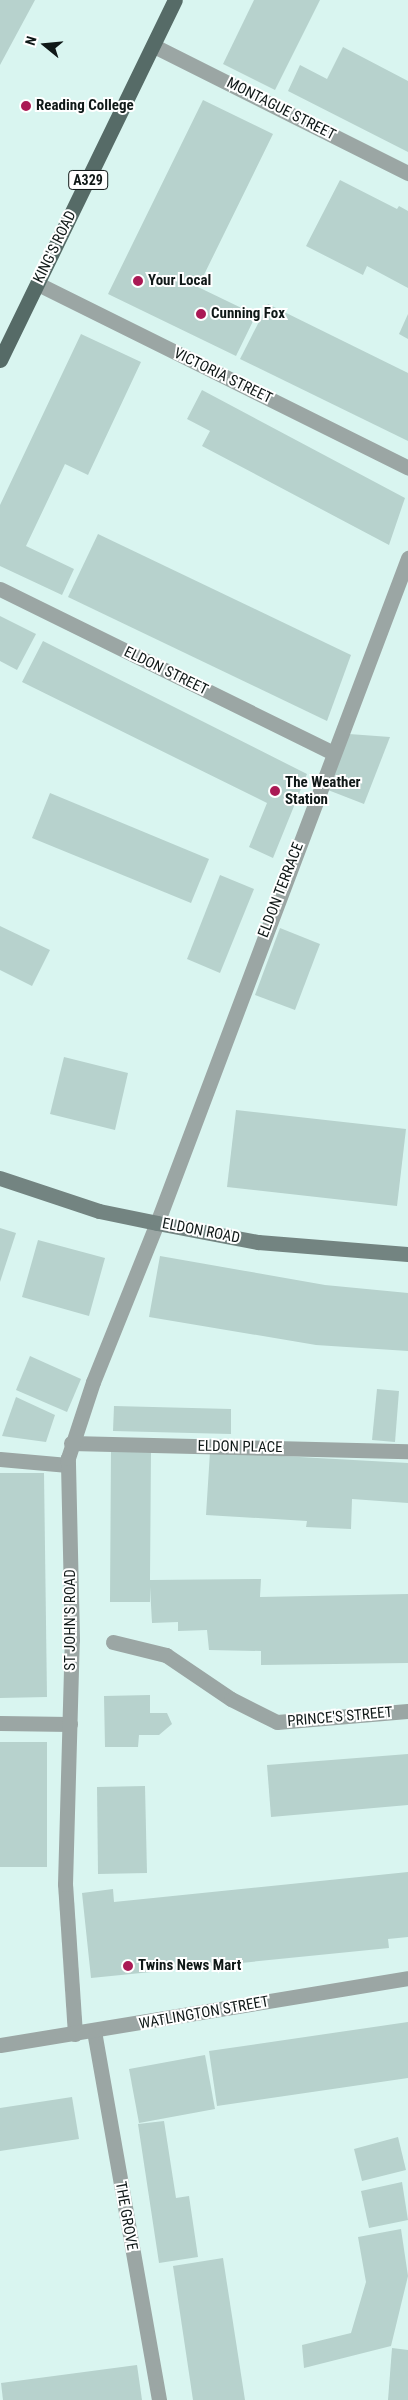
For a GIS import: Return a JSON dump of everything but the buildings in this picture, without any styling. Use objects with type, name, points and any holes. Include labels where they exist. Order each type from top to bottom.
[{"type":"main road","name":"KING'S ROAD","points":[[0,360],[175,0]]},
{"type":"street","name":"MONTAGUE STREET","points":[[154,46],[408,173]]},
{"type":"street","name":"VICTORIA STREET","points":[[38,284],[408,468]]},
{"type":"street","name":"ELDON TERRACE","points":[[157,1223],[408,558]]},
{"type":"street","name":"ELDON STREET","points":[[0,589],[333,753]]},
{"type":"street","name":"ELDON ROAD","points":[[0,1178],[99,1211],[258,1242],[408,1254]]},
{"type":"street","name":"ST JOHN'S ROAD","points":[[75,2034],[65,1884],[72,1640],[68,1465],[71,1443],[157,1223]]},
{"type":"street","name":"ELDON PLACE","points":[[71,1443],[408,1451]]},
{"type":"street","points":[[0,1459],[68,1465]]},
{"type":"street","name":"PRINCE'S STREET","points":[[114,1642],[166,1655],[230,1699],[277,1722],[408,1711]]},
{"type":"street","points":[[0,1723],[70,1724]]},
{"type":"street","name":"WATLINGTON STREET","points":[[0,2044],[94,2031],[408,1978]]},
{"type":"street","name":"THE GROVE","points":[[94,2031],[159,2400]]},
{"type":"place","name":"Reading College","points":[[26,106]]},
{"type":"place","name":"Your Local","points":[[138,281]]},
{"type":"place","name":"Cunning Fox","points":[[201,314]]},
{"type":"place","name":"The Weather Station","points":[[275,791]]},
{"type":"place","name":"Twins News Mart","points":[[128,1966]]}]
